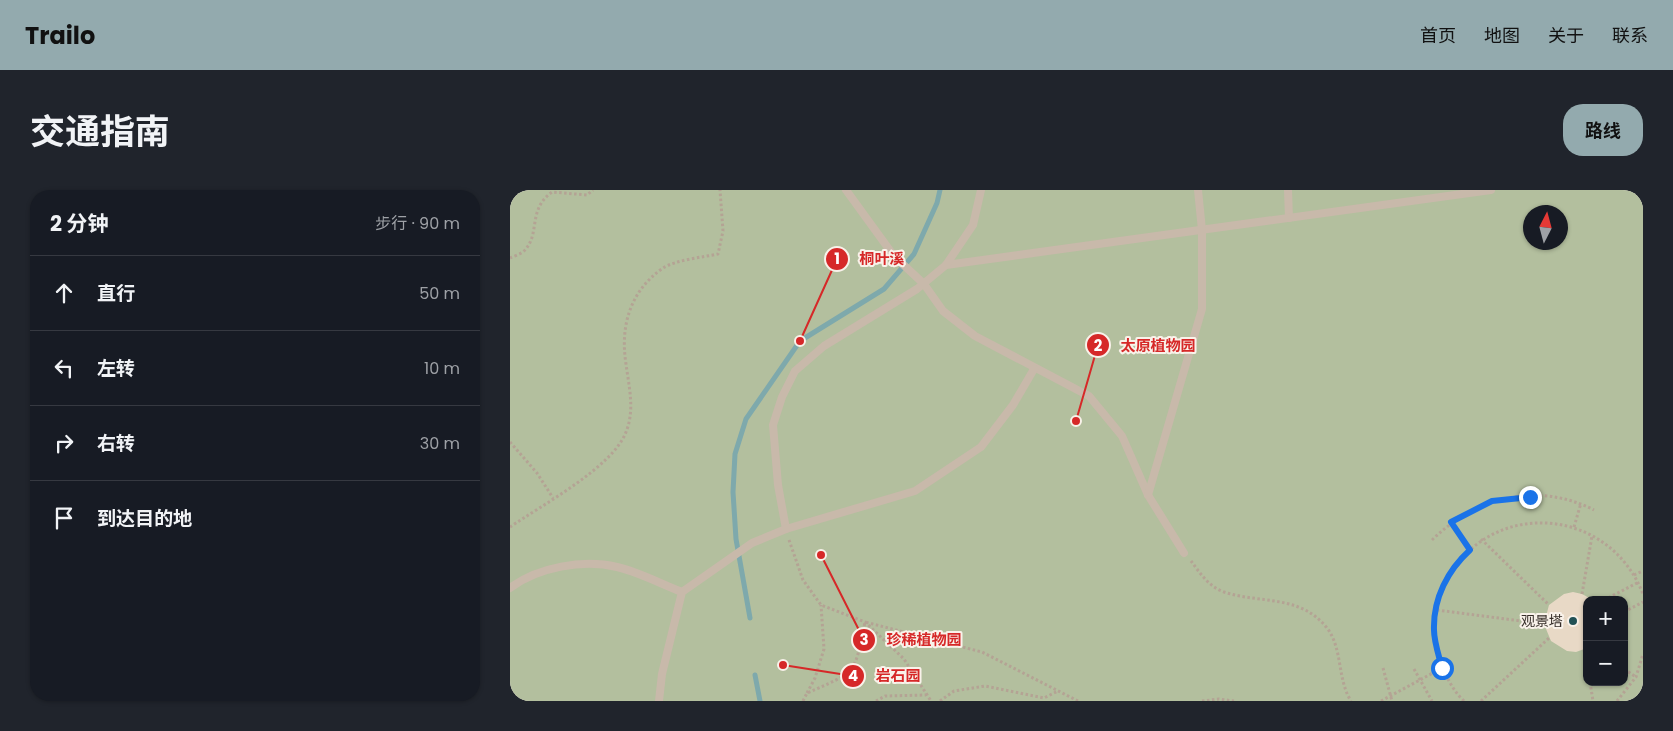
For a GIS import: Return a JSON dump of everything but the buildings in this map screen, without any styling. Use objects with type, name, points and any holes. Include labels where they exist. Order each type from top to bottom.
[{"type":"lane","points":[[846,190],[894,256],[924,284],[943,311],[974,336],[1034,369],[1089,396],[1122,436],[1148,495],[1184,553]]},
{"type":"lane","points":[[786,529],[778,485],[773,425],[782,397],[795,371],[824,346],[924,284],[946,265],[973,225],[981,190]]},
{"type":"lane","points":[[1148,495],[1202,309],[1202,230],[1198,190]]},
{"type":"lane","points":[[1288,190],[1289,218]]},
{"type":"lane","points":[[946,265],[1487,190]]},
{"type":"lane","points":[[659,701],[662,674],[682,592],[752,543],[786,529],[915,491],[981,447],[1014,405],[1034,369]]},
{"type":"lane","points":[[510,588],[518,582],[553,569],[584,564],[617,567],[682,592]]},
{"type":"path","points":[[510,258],[524,252],[532,239],[534,219],[543,198],[552,192],[587,195],[593,190]]},
{"type":"path","points":[[510,527],[601,466],[626,432],[632,400],[625,362],[624,329],[636,294],[664,267],[718,254],[723,231],[720,190]]},
{"type":"path","points":[[510,442],[536,473],[552,498]]},
{"type":"path","points":[[1432,540],[1451,522],[1492,501],[1506,498],[1556,497],[1581,503],[1594,510]]},
{"type":"path","points":[[1574,527],[1581,503]]},
{"type":"path","points":[[1464,701],[1458,695],[1442,668],[1434,630],[1438,596],[1454,564],[1481,539],[1512,525],[1546,521],[1574,527],[1611,548],[1639,582],[1643,594]]},
{"type":"path","points":[[1451,522],[1470,550]]},
{"type":"path","points":[[786,529],[803,580],[821,605],[824,648],[815,678],[803,701]]},
{"type":"path","points":[[1582,594],[1592,536]]},
{"type":"path","points":[[1481,539],[1549,605]]},
{"type":"path","points":[[1184,553],[1207,583],[1223,592],[1286,602],[1310,612],[1327,629],[1336,647],[1351,701]]},
{"type":"path","points":[[1634,575],[1643,572]]},
{"type":"path","points":[[1612,596],[1639,582]]},
{"type":"path","points":[[1628,610],[1643,602]]},
{"type":"path","points":[[821,605],[865,622],[982,652],[1078,701]]},
{"type":"path","points":[[1437,610],[1544,624]]},
{"type":"path","points":[[807,693],[836,682],[851,672],[858,654],[865,622]]},
{"type":"path","points":[[865,622],[904,659],[932,701]]},
{"type":"path","points":[[1481,701],[1549,638]]},
{"type":"path","points":[[1618,701],[1636,677],[1643,654]]},
{"type":"path","points":[[1383,668],[1392,701]]},
{"type":"path","points":[[1381,701],[1442,668]]},
{"type":"path","points":[[1414,669],[1432,701]]},
{"type":"path","points":[[1628,672],[1636,677]]},
{"type":"path","points":[[940,701],[954,691],[985,686],[1044,698],[1059,691]]},
{"type":"path","points":[[1591,686],[1593,701]]},
{"type":"path","points":[[876,701],[885,696],[927,695]]},
{"type":"path","points":[[1202,701],[1234,701]]},
{"type":"green space","points":[[510,190],[1643,190],[1643,701],[510,701]]},
{"type":"shaded area","points":[[1573,592],[1586,596],[1583,596],[1583,649],[1576,652],[1567,651],[1551,641],[1544,624],[1549,605],[1564,594]]},
{"type":"waterway","points":[[750,618],[736,539],[733,492],[735,454],[746,419],[800,341],[884,289],[914,254],[937,203],[940,190]]},
{"type":"waterway","points":[[755,675],[760,701]]},
{"type":"place","name":"桐叶溪","points":[[800,341]]},
{"type":"place","name":"太原植物园","points":[[1076,421]]},
{"type":"place","name":"珍稀植物园","points":[[821,555]]},
{"type":"place","name":"观景塔","points":[[1573,621]]},
{"type":"place","name":"岩石园","points":[[783,665]]},
{"type":"route","points":[[1442,668],[1434,630],[1438,596],[1454,564],[1470,550],[1451,522],[1492,501],[1506,498],[1530,497]]}]
